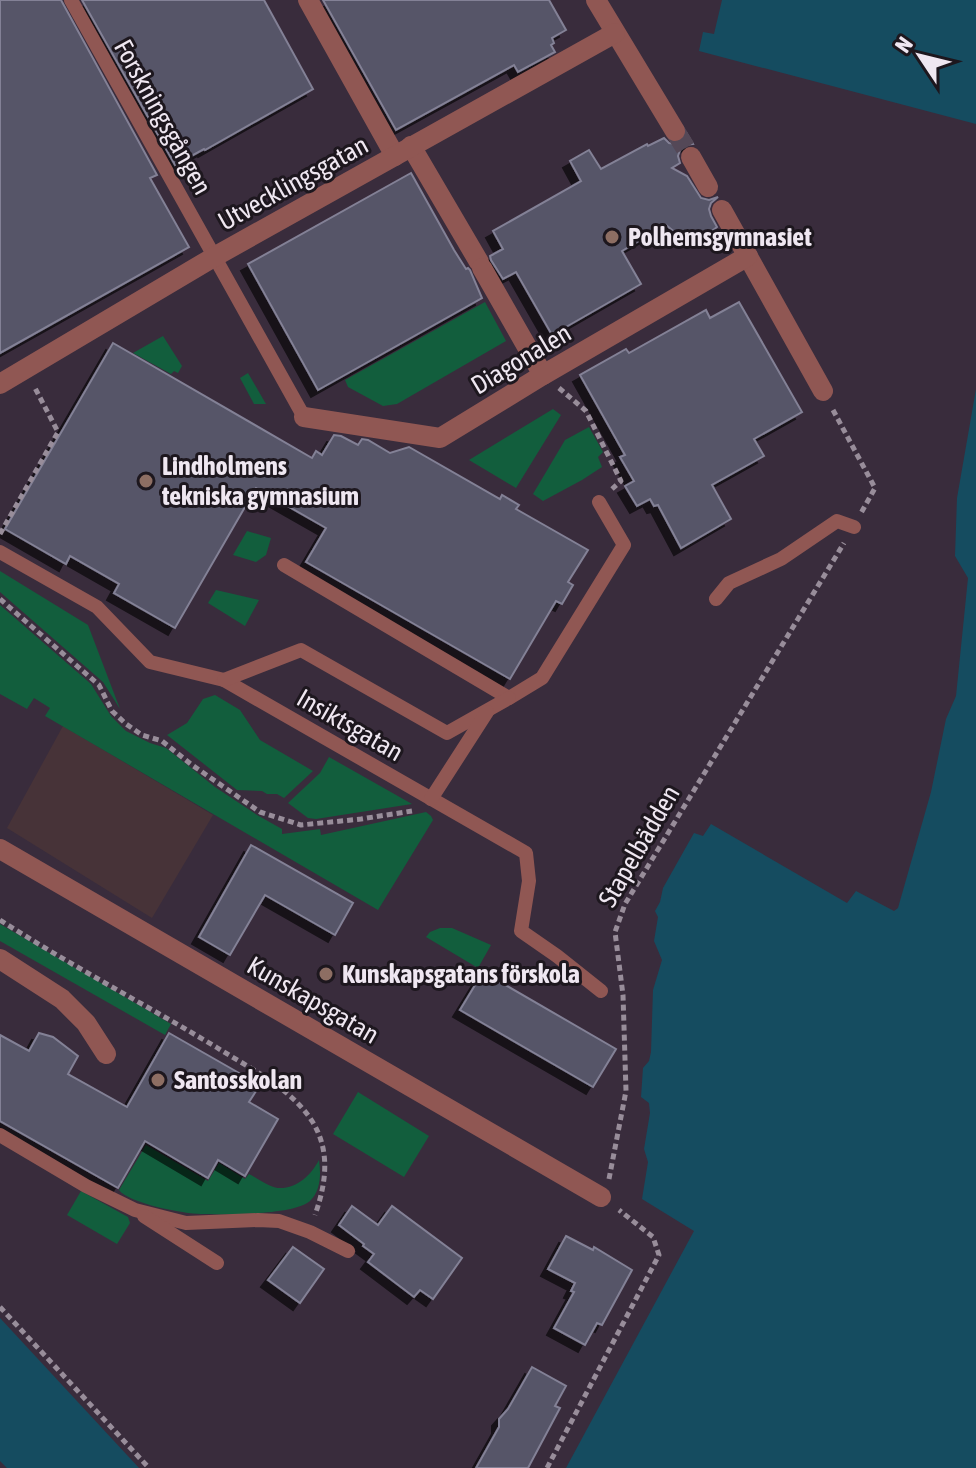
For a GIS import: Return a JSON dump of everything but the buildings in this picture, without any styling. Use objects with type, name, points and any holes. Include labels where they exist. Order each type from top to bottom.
[{"type":"street","points":[[308,0],[403,151],[480,265],[543,375]]},
{"type":"street","points":[[596,0],[675,131]]},
{"type":"street","name":"Utvecklingsgatan","points":[[0,384],[214,257],[615,33]]},
{"type":"street","points":[[691,157],[708,187]]},
{"type":"street","points":[[722,210],[823,391]]},
{"type":"street","name":"Diagonalen","points":[[304,417],[440,438],[748,256]]},
{"type":"street","name":"Kunskapsgatan","points":[[0,849],[601,1197]]},
{"type":"street","points":[[0,959],[62,999],[86,1023],[106,1054]]},
{"type":"lane","name":"Forskningsgången","points":[[71,0],[304,417]]},
{"type":"lane","points":[[224,680],[301,650],[447,733],[542,678],[624,545],[599,502]]},
{"type":"lane","points":[[716,599],[729,583],[781,559],[837,521],[854,527]]},
{"type":"lane","name":"Insiktsgatan","points":[[0,552],[97,607],[150,662],[224,680],[526,853],[529,881],[521,931],[601,991]]},
{"type":"lane","points":[[284,565],[509,698]]},
{"type":"lane","points":[[431,799],[489,709]]},
{"type":"lane","points":[[0,1135],[86,1186],[135,1210],[217,1263]]},
{"type":"lane","points":[[135,1210],[186,1223],[279,1221],[348,1251]]},
{"type":"path","points":[[0,534],[58,432],[25,369]]},
{"type":"path","points":[[543,375],[586,411],[621,481],[599,502]]},
{"type":"path","name":"Stapelbädden","points":[[601,1197],[610,1178],[626,1091],[623,995],[615,932],[625,904],[875,488],[823,391]]},
{"type":"path","points":[[0,599],[99,685],[112,711],[126,724],[142,735],[162,741],[260,812],[301,825],[419,810],[431,799]]},
{"type":"path","points":[[0,920],[259,1074],[297,1103],[320,1137],[326,1170],[321,1199],[310,1232]]},
{"type":"path","points":[[547,1468],[659,1255],[653,1237],[601,1197]]},
{"type":"path","points":[[0,1307],[149,1468]]},
{"type":"shaded area","points":[[63,726],[213,815],[152,918],[7,828]]},
{"type":"green space","points":[[485,302],[506,341],[397,404],[383,406],[348,387],[345,380]]},
{"type":"green space","points":[[163,336],[182,366],[178,373],[174,371],[171,374],[133,353]]},
{"type":"green space","points":[[248,373],[266,404],[254,404],[240,378]]},
{"type":"green space","points":[[553,409],[561,415],[516,488],[469,460]]},
{"type":"green space","points":[[589,427],[603,452],[598,457],[602,467],[543,501],[533,494],[565,440]]},
{"type":"green space","points":[[247,531],[271,538],[266,555],[256,562],[233,555]]},
{"type":"green space","points":[[0,571],[88,625],[120,709],[103,682],[0,592]]},
{"type":"green space","points":[[216,590],[259,600],[245,626],[208,603]]},
{"type":"green space","points":[[0,605],[91,684],[111,716],[126,731],[166,748],[215,787],[282,829],[282,834],[320,829],[321,835],[426,812],[431,816],[433,820],[378,910],[45,716],[50,708],[34,698],[27,709],[0,694]]},
{"type":"green space","points":[[215,695],[240,710],[260,740],[313,771],[284,798],[262,791],[237,790],[167,735],[187,723],[203,699]]},
{"type":"green space","points":[[329,757],[412,804],[308,818],[288,803],[320,773]]},
{"type":"green space","points":[[0,924],[171,1024],[165,1035],[0,941]]},
{"type":"green space","points":[[440,928],[452,928],[491,945],[478,968],[426,937]]},
{"type":"green space","points":[[358,1092],[429,1136],[404,1177],[333,1134]]},
{"type":"green space","points":[[146,1145],[208,1181],[219,1163],[245,1179],[249,1174],[278,1188],[303,1180],[319,1160],[318,1187],[314,1197],[302,1206],[275,1212],[201,1214],[157,1207],[124,1195],[119,1190]]},
{"type":"green space","points":[[81,1191],[128,1217],[130,1223],[117,1244],[67,1215]]},
{"type":"water","points":[[722,0],[976,0],[976,124],[699,51],[703,32],[714,34]]},
{"type":"water","points":[[976,389],[976,1468],[566,1468],[694,1231],[642,1199],[648,1162],[644,1149],[650,1113],[649,1103],[641,1097],[643,1068],[651,1052],[653,990],[662,960],[654,941],[658,917],[655,911],[663,888],[694,833],[703,836],[711,824],[847,903],[856,891],[894,911],[898,908],[931,792],[946,719],[956,696],[968,578],[955,556],[957,498]]},
{"type":"water","points":[[0,1318],[139,1468],[7,1468],[0,1461]]},
{"type":"tunnel","points":[[675,131],[691,157]]},
{"type":"place","name":"Polhemsgymnasiet","points":[[612,237]]},
{"type":"place","name":"Lindholmens tekniska gymnasium","points":[[146,481]]},
{"type":"place","name":"Kunskapsgatans förskola","points":[[326,974]]},
{"type":"place","name":"Santosskolan","points":[[158,1080]]}]
